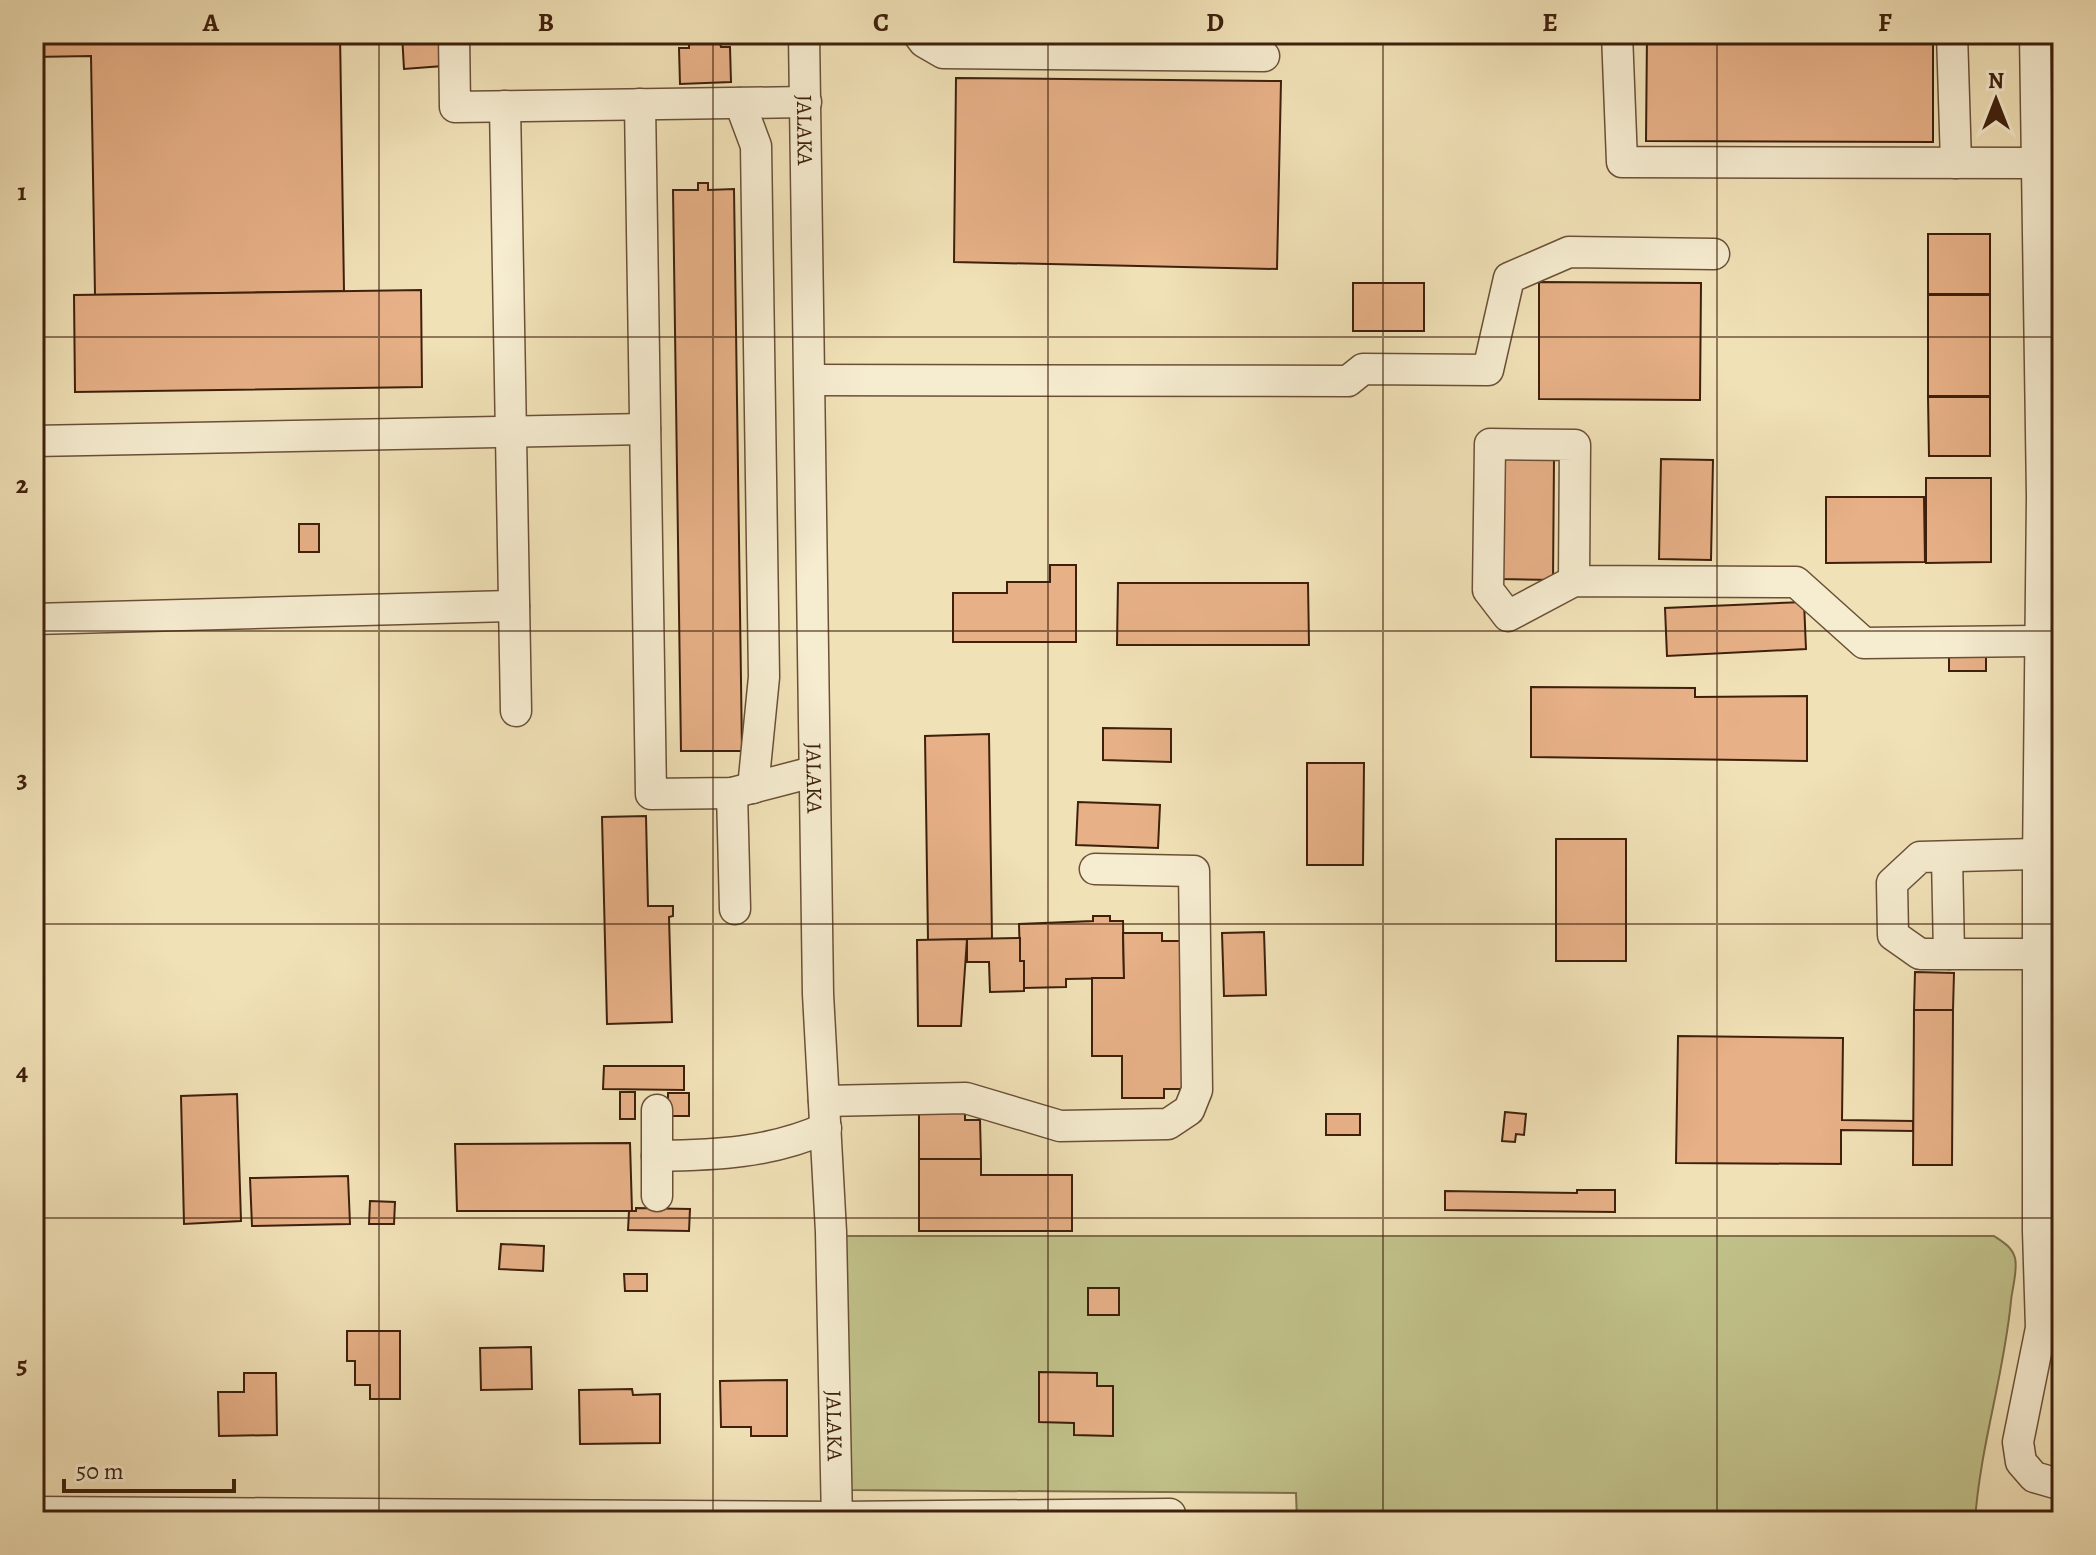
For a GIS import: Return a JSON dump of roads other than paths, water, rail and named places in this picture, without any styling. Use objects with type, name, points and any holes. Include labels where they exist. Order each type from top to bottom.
[{"type":"street","points":[[454,34],[455,107],[806,102]]},
{"type":"street","name":"JALAKA","points":[[804,34],[813,772],[818,994],[831,1232],[837,1519]]},
{"type":"street","points":[[918,34],[924,42],[943,53],[1264,56]]},
{"type":"street","points":[[1617,34],[1622,162],[1956,163],[2045,170]]},
{"type":"street","points":[[1952,34],[1956,163]]},
{"type":"street","points":[[2035,34],[2050,276],[2052,473],[2041,641],[2038,854],[2041,1328],[2018,1442],[2021,1462],[2034,1477],[2062,1485]]},
{"type":"street","points":[[735,909],[743,790],[764,677],[757,161],[756,146],[740,103]]},
{"type":"street","points":[[640,104],[651,794],[743,790],[813,772]]},
{"type":"street","points":[[505,106],[516,711]]},
{"type":"street","points":[[810,380],[1348,381],[1363,369],[1488,370],[1509,278],[1569,252],[1714,254]]},
{"type":"street","points":[[34,441],[645,429]]},
{"type":"street","points":[[1574,581],[1575,445],[1490,444],[1488,590],[1508,616],[1574,581],[1796,582],[1864,643],[2041,641]]},
{"type":"street","points":[[34,619],[514,606]]},
{"type":"street","points":[[2038,854],[1920,857],[1892,883],[1893,935],[1920,954],[2038,954]]},
{"type":"street","points":[[1947,857],[1949,954]]},
{"type":"street","points":[[657,1156],[721,1155],[762,1150],[802,1139],[825,1115],[966,1098],[1060,1126],[1168,1124],[1189,1110],[1197,1090],[1194,871],[1095,869]]},
{"type":"street","points":[[657,1110],[657,1196]]},
{"type":"street","points":[[34,1512],[837,1519],[1170,1514],[1170,1521]]}]
